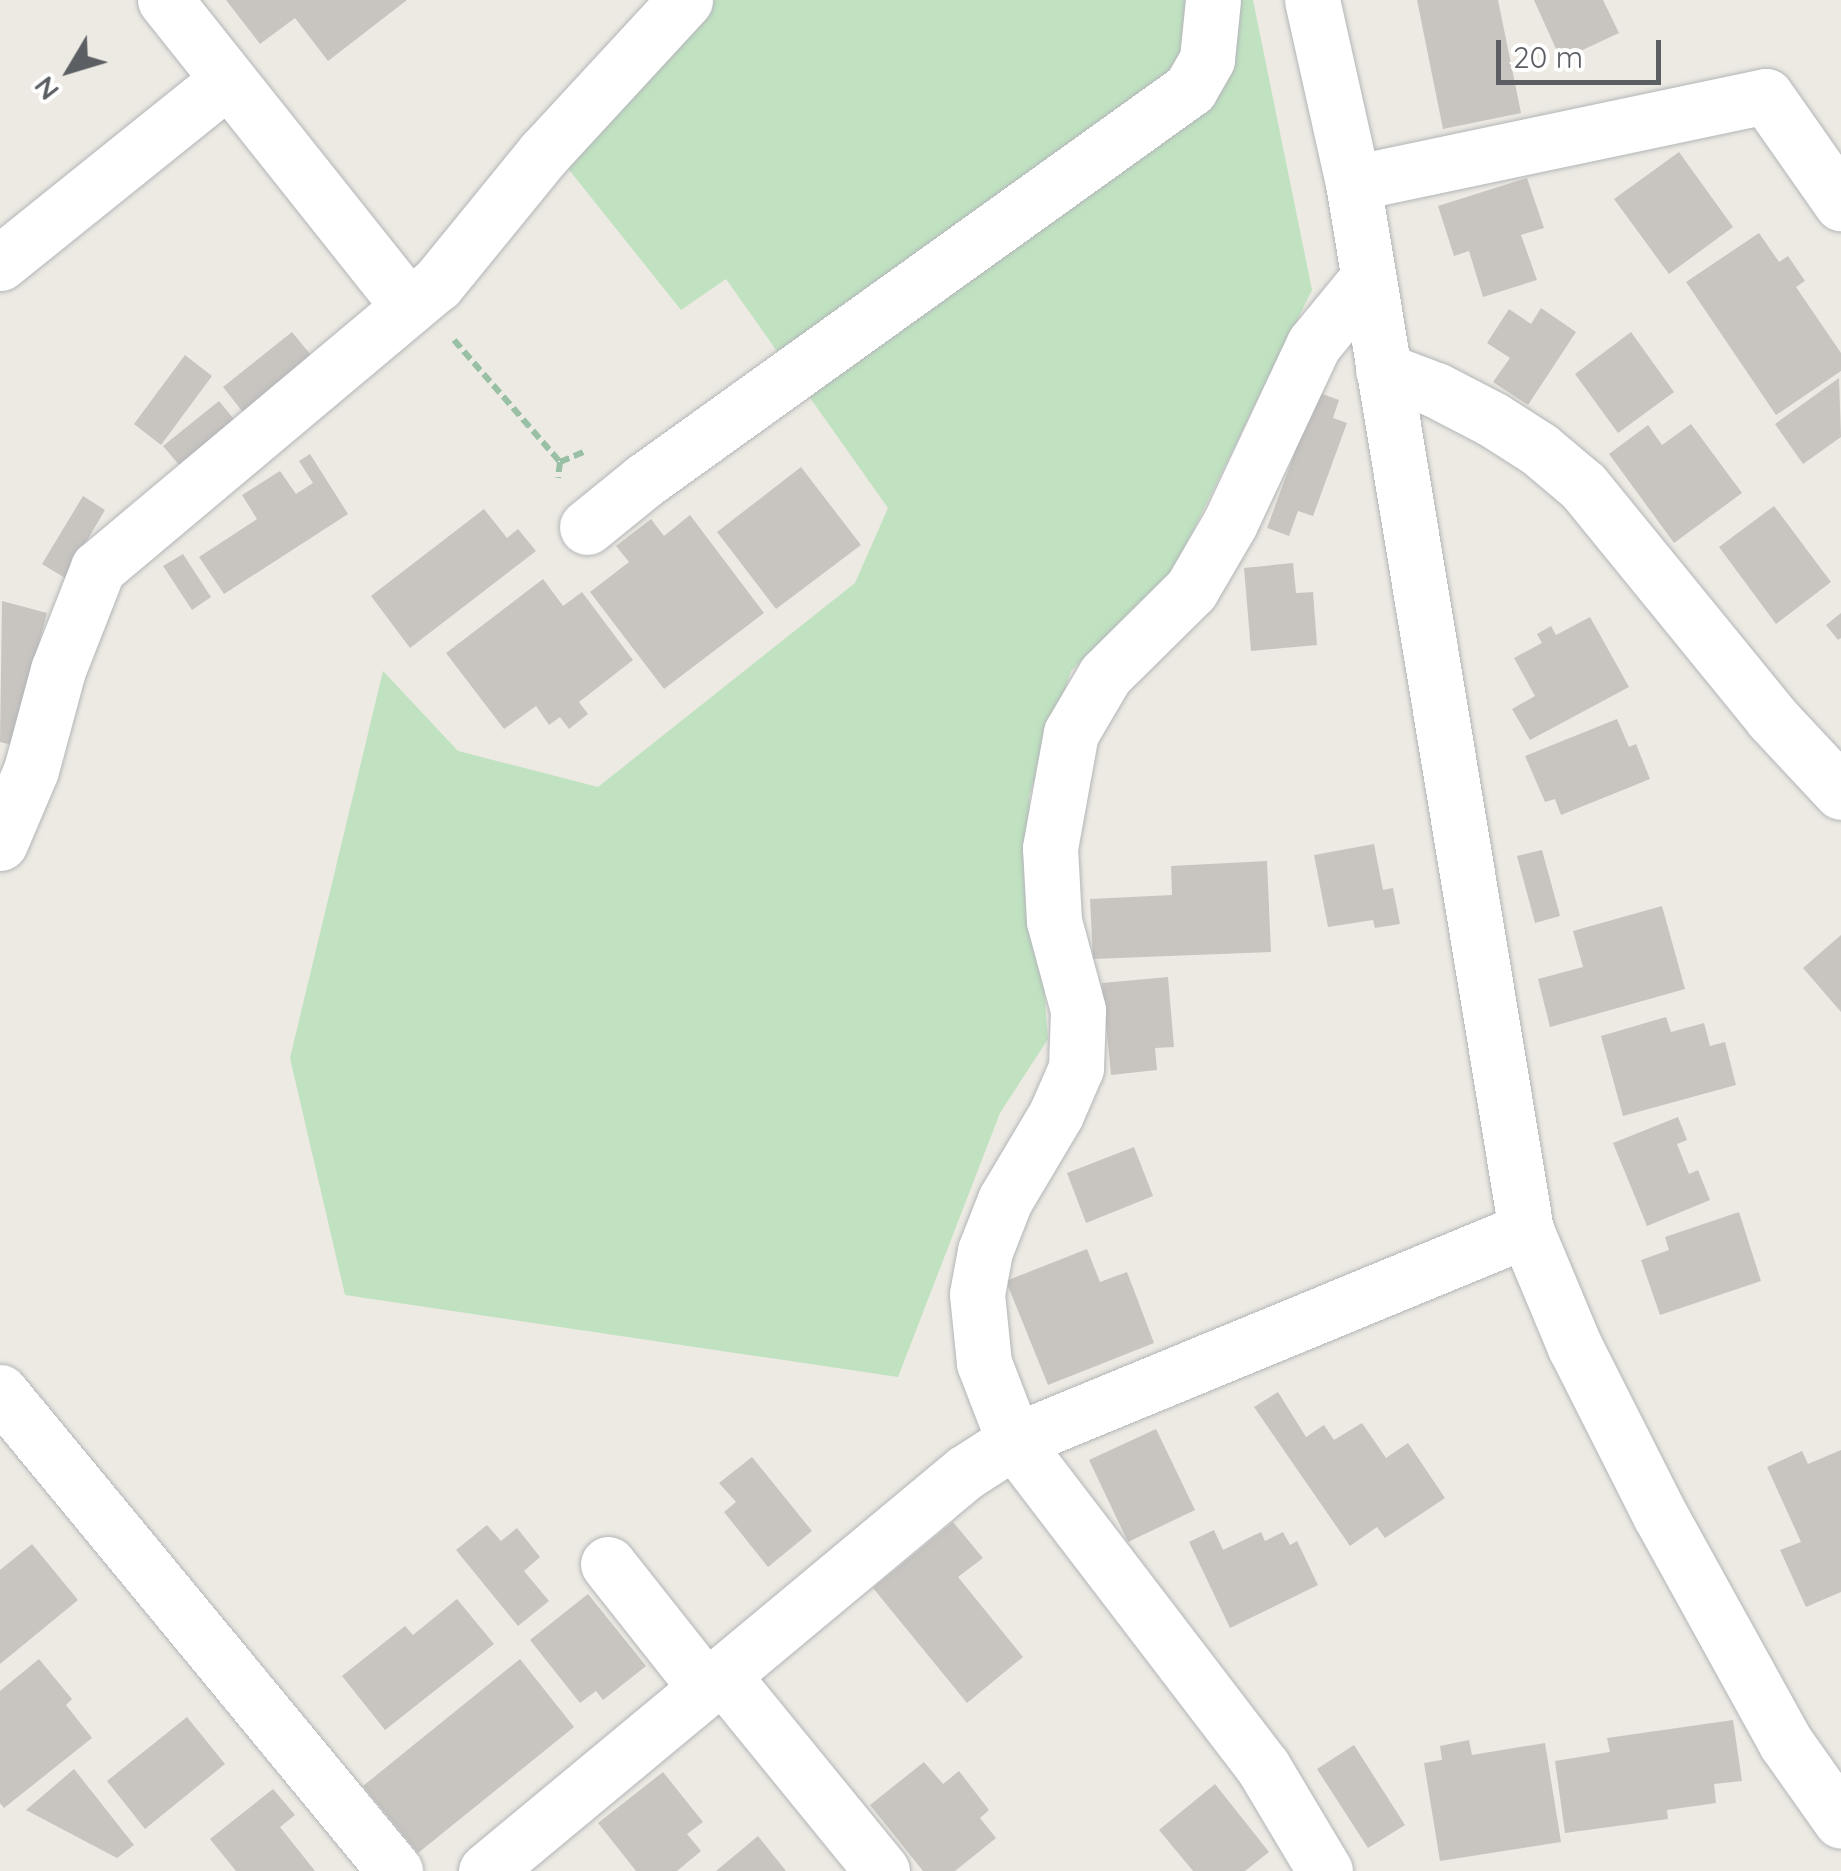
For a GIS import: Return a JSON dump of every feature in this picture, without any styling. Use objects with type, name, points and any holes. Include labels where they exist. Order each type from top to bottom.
[{"type":"street","points":[[164,0],[413,303]]},
{"type":"street","points":[[0,843],[32,770],[58,670],[98,568],[436,284],[544,153],[686,0]]},
{"type":"street","points":[[587,528],[645,480],[1190,89],[1206,60],[1213,0]]},
{"type":"street","points":[[1312,0],[1353,183],[1526,1230],[1575,1347],[1660,1514],[1786,1743],[1841,1821]]},
{"type":"street","points":[[0,263],[228,80]]},
{"type":"street","points":[[1353,183],[1766,96],[1841,203]]},
{"type":"street","points":[[1325,1871],[1263,1767],[1014,1441],[984,1363],[977,1294],[985,1251],[1005,1200],[1056,1114],[1076,1068],[1078,1010],[1054,921],[1050,848],[1072,732],[1105,676],[1190,590],[1230,523],[1314,344],[1368,278]]},
{"type":"street","points":[[1382,370],[1436,390],[1492,419],[1583,486],[1760,703],[1841,792]]},
{"type":"street","points":[[486,1871],[966,1472],[1014,1441],[1526,1230]]},
{"type":"street","points":[[0,1392],[395,1871]]},
{"type":"street","points":[[608,1564],[882,1871]]},
{"type":"path","points":[[413,303],[560,462],[557,493],[587,528]]},
{"type":"green space","points":[[714,0],[1253,0],[1312,290],[1175,567],[1071,671],[1029,797],[1048,1039],[1000,1113],[898,1377],[345,1295],[290,1058],[383,671],[458,751],[598,787],[855,583],[888,508],[726,279],[681,310],[566,166]]},
{"type":"building","points":[[226,0],[407,0],[328,61],[295,18],[260,44]]},
{"type":"building","points":[[1417,0],[1498,0],[1521,113],[1443,129]]},
{"type":"building","points":[[1534,0],[1603,0],[1619,33],[1561,60]]},
{"type":"building","points":[[1679,152],[1733,227],[1669,274],[1614,199]]},
{"type":"building","points":[[1527,178],[1544,228],[1521,235],[1537,280],[1483,297],[1469,251],[1454,256],[1438,206]]},
{"type":"building","points":[[1759,233],[1779,262],[1788,256],[1805,281],[1796,287],[1841,353],[1841,371],[1776,415],[1686,282]]},
{"type":"building","points":[[1541,308],[1576,332],[1528,405],[1493,382],[1510,358],[1487,343],[1509,309],[1531,324]]},
{"type":"building","points":[[292,332],[315,360],[246,416],[223,387]]},
{"type":"building","points":[[1631,332],[1674,392],[1618,433],[1575,374]]},
{"type":"building","points":[[185,355],[212,376],[161,445],[134,424]]},
{"type":"building","points":[[1839,378],[1841,437],[1803,464],[1775,424]]},
{"type":"building","points":[[1317,392],[1339,400],[1333,418],[1347,423],[1313,516],[1298,511],[1289,536],[1267,528]]},
{"type":"building","points":[[219,401],[237,423],[181,467],[163,446]]},
{"type":"building","points":[[1691,424],[1742,493],[1674,543],[1609,454],[1648,425],[1662,445]]},
{"type":"building","points":[[310,454],[348,514],[224,594],[199,557],[257,519],[242,495],[280,471],[296,494],[313,483],[299,461]]},
{"type":"building","points":[[801,467],[861,545],[776,609],[717,532]]},
{"type":"building","points":[[83,496],[105,510],[65,578],[42,564]]},
{"type":"building","points":[[1774,506],[1831,582],[1776,624],[1719,547]]},
{"type":"building","points":[[484,509],[507,538],[518,529],[536,551],[410,648],[371,596]]},
{"type":"building","points":[[690,515],[764,613],[664,689],[590,592],[629,562],[616,546],[651,519],[664,536]]},
{"type":"building","points":[[183,554],[211,597],[192,610],[163,566]]},
{"type":"building","points":[[1293,563],[1296,593],[1313,592],[1317,645],[1251,651],[1244,568]]},
{"type":"building","points":[[543,579],[563,606],[582,592],[633,660],[579,702],[588,714],[569,729],[560,717],[549,725],[536,706],[504,729],[446,653]]},
{"type":"building","points":[[2,601],[47,613],[12,745],[0,742]]},
{"type":"building","points":[[1841,613],[1841,638],[1838,640],[1826,625]]},
{"type":"building","points":[[1590,617],[1629,687],[1530,740],[1512,709],[1535,696],[1514,658],[1542,643],[1537,634],[1551,626],[1556,635]]},
{"type":"building","points":[[1617,719],[1629,747],[1636,744],[1650,779],[1561,815],[1555,799],[1545,802],[1525,756]]},
{"type":"building","points":[[1374,844],[1383,890],[1393,888],[1400,924],[1375,928],[1373,920],[1328,927],[1314,855]]},
{"type":"building","points":[[1542,850],[1560,916],[1535,923],[1517,856]]},
{"type":"building","points":[[1267,861],[1271,952],[1093,959],[1090,899],[1172,895],[1171,866]]},
{"type":"building","points":[[1662,906],[1685,989],[1550,1027],[1538,979],[1583,967],[1573,931]]},
{"type":"building","points":[[1841,935],[1841,1012],[1803,968]]},
{"type":"building","points":[[1168,977],[1174,1047],[1155,1048],[1157,1070],[1111,1075],[1102,983]]},
{"type":"building","points":[[1666,1017],[1671,1032],[1704,1023],[1710,1046],[1725,1042],[1736,1085],[1623,1116],[1601,1036]]},
{"type":"building","points":[[1678,1117],[1687,1140],[1677,1144],[1689,1174],[1698,1170],[1710,1200],[1647,1226],[1613,1143]]},
{"type":"building","points":[[1134,1147],[1153,1196],[1086,1223],[1067,1173]]},
{"type":"building","points":[[1739,1212],[1761,1281],[1660,1315],[1641,1260],[1669,1250],[1665,1237]]},
{"type":"building","points":[[1087,1249],[1100,1282],[1127,1272],[1154,1343],[1048,1385],[1006,1281]]},
{"type":"building","points":[[1278,1392],[1306,1437],[1324,1425],[1334,1440],[1362,1423],[1386,1458],[1408,1443],[1445,1498],[1385,1538],[1377,1527],[1350,1546],[1254,1407]]},
{"type":"building","points":[[1156,1429],[1195,1510],[1128,1542],[1089,1460]]},
{"type":"building","points":[[1841,1450],[1841,1592],[1806,1607],[1780,1550],[1801,1542],[1767,1467],[1802,1451],[1808,1464]]},
{"type":"building","points":[[752,1457],[812,1531],[768,1567],[724,1512],[736,1502],[719,1483]]},
{"type":"building","points":[[953,1522],[983,1558],[958,1577],[1023,1657],[967,1703],[873,1588]]},
{"type":"building","points":[[487,1525],[501,1541],[517,1528],[540,1557],[524,1571],[549,1601],[518,1626],[456,1550]]},
{"type":"building","points":[[1214,1530],[1223,1550],[1261,1532],[1265,1541],[1283,1532],[1290,1545],[1297,1541],[1318,1585],[1230,1628],[1189,1542]]},
{"type":"building","points":[[32,1544],[78,1600],[0,1664],[0,1570]]},
{"type":"building","points":[[588,1594],[646,1666],[603,1700],[596,1691],[580,1703],[530,1640]]},
{"type":"building","points":[[457,1599],[494,1644],[385,1730],[342,1676],[405,1626],[413,1635]]},
{"type":"building","points":[[39,1659],[72,1699],[66,1705],[92,1738],[4,1808],[0,1803],[0,1691]]},
{"type":"building","points":[[520,1659],[574,1727],[418,1853],[363,1786]]},
{"type":"building","points":[[187,1717],[225,1764],[145,1829],[107,1781]]},
{"type":"building","points":[[1733,1720],[1742,1781],[1714,1784],[1716,1803],[1667,1810],[1668,1819],[1565,1833],[1555,1761],[1610,1752],[1607,1738]]},
{"type":"building","points":[[1469,1740],[1472,1755],[1545,1743],[1561,1842],[1440,1861],[1424,1763],[1442,1760],[1440,1746]]},
{"type":"building","points":[[1354,1745],[1405,1825],[1368,1848],[1317,1769]]},
{"type":"building","points":[[924,1762],[943,1784],[959,1771],[989,1810],[980,1818],[996,1838],[955,1871],[923,1871],[870,1805]]},
{"type":"building","points":[[74,1769],[134,1845],[117,1858],[26,1810]]},
{"type":"building","points":[[663,1772],[703,1822],[687,1834],[701,1851],[677,1871],[636,1871],[598,1823]]},
{"type":"building","points":[[1215,1784],[1269,1852],[1245,1871],[1193,1871],[1159,1830]]},
{"type":"building","points":[[273,1789],[295,1815],[280,1827],[315,1871],[236,1871],[210,1839]]},
{"type":"building","points":[[758,1836],[786,1871],[716,1871]]}]
